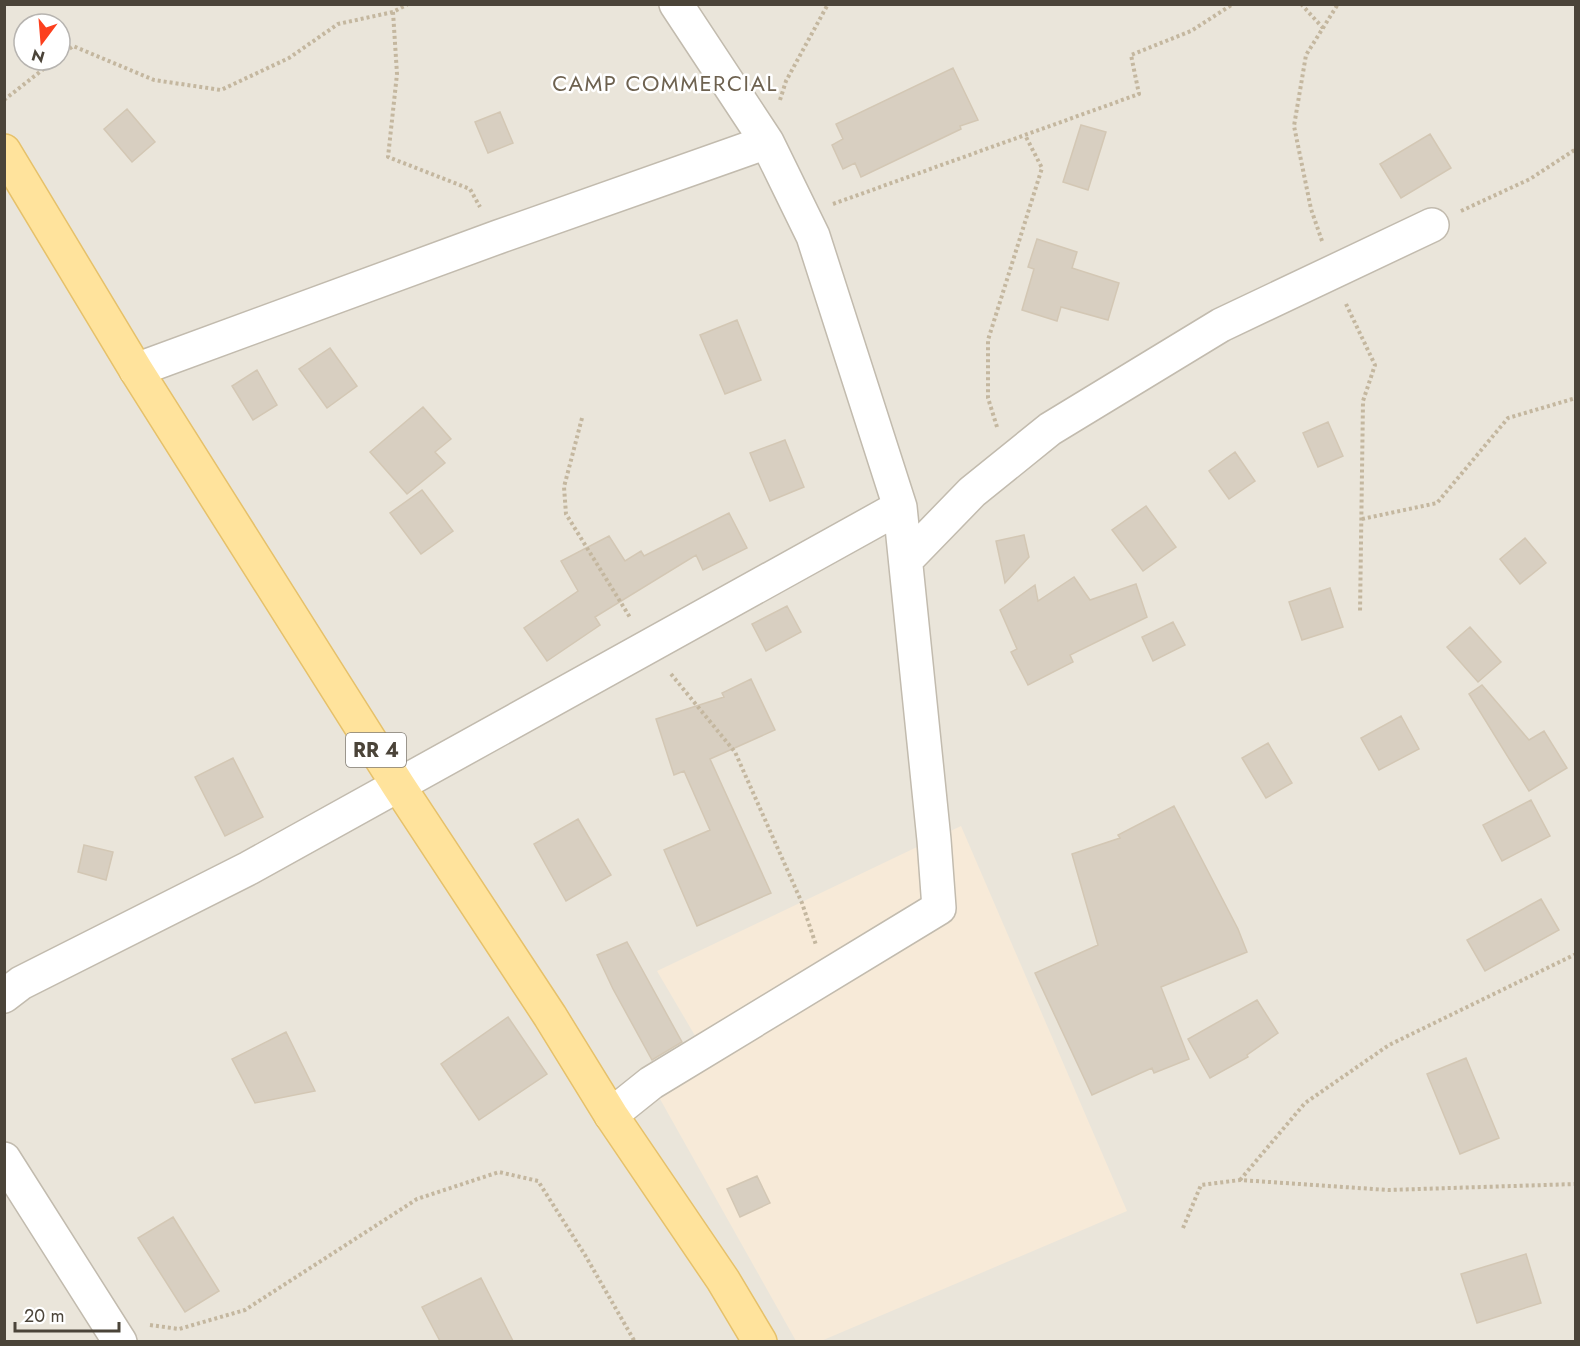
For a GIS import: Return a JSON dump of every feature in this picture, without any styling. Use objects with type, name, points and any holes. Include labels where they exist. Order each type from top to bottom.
[{"type":"main road","name":"RR 4","points":[[4,151],[136,370],[398,785],[550,1016],[611,1115],[723,1280],[760,1341]]},
{"type":"street","points":[[611,1115],[651,1083],[939,908],[900,507],[813,236],[767,142],[676,4]]},
{"type":"street","points":[[136,370],[498,237],[767,142]]},
{"type":"street","points":[[906,560],[972,492],[1050,429],[1221,325],[1432,225]]},
{"type":"street","points":[[4,996],[21,983],[249,868],[900,507]]},
{"type":"street","points":[[4,1159],[112,1330]]},
{"type":"path","points":[[72,47],[154,80],[221,90],[289,58],[338,24],[393,12],[408,4]]},
{"type":"path","points":[[767,142],[786,81],[828,4]]},
{"type":"path","points":[[803,215],[1139,94],[1131,55],[1191,31],[1233,4]]},
{"type":"path","points":[[1301,4],[1323,28]]},
{"type":"path","points":[[393,12],[397,74],[388,158],[470,189],[498,237]]},
{"type":"path","points":[[4,100],[40,72]]},
{"type":"path","points":[[1008,462],[988,398],[988,340],[1042,168],[1025,135]]},
{"type":"path","points":[[1432,225],[1530,179],[1575,149]]},
{"type":"path","points":[[1362,519],[1437,503],[1508,418],[1575,398]]},
{"type":"path","points":[[582,418],[564,487],[566,514],[649,647],[735,752],[802,903],[826,977]]},
{"type":"path","points":[[1240,1180],[1305,1103],[1389,1045],[1575,954]]},
{"type":"path","points":[[112,1330],[179,1329],[245,1310],[417,1199],[499,1172],[538,1181],[585,1255],[635,1341]]},
{"type":"path","points":[[1183,1228],[1200,1185],[1240,1180],[1388,1190],[1575,1184]]},
{"type":"shaded area","points":[[5,5],[1575,5],[1575,1341],[5,1341]]},
{"type":"shaded area","points":[[961,826],[1127,1211],[821,1341],[796,1341],[651,1083],[704,1051],[657,971]]},
{"type":"building","points":[[953,68],[978,120],[960,126],[961,129],[861,177],[855,163],[843,169],[832,145],[843,139],[836,124]]},
{"type":"building","points":[[127,109],[155,142],[132,162],[104,129]]},
{"type":"building","points":[[500,112],[513,143],[488,153],[475,122]]},
{"type":"building","points":[[1081,125],[1106,132],[1088,190],[1063,182]]},
{"type":"building","points":[[1430,134],[1451,168],[1401,198],[1380,164]]},
{"type":"building","points":[[1037,239],[1077,252],[1072,268],[1119,283],[1108,320],[1061,307],[1057,321],[1022,310],[1034,269],[1028,267]]},
{"type":"building","points":[[737,320],[761,380],[725,394],[700,335]]},
{"type":"building","points":[[330,348],[357,386],[327,408],[299,369]]},
{"type":"building","points":[[257,370],[277,405],[253,420],[232,386]]},
{"type":"building","points":[[423,407],[451,439],[435,452],[445,463],[407,494],[370,452]]},
{"type":"building","points":[[1328,422],[1343,456],[1318,467],[1303,433]]},
{"type":"building","points":[[785,440],[804,487],[770,501],[750,453]]},
{"type":"building","points":[[1235,452],[1255,481],[1229,499],[1209,471]]},
{"type":"building","points":[[422,490],[453,531],[421,554],[390,513]]},
{"type":"building","points":[[1146,506],[1176,547],[1143,571],[1112,530]]},
{"type":"building","points":[[729,513],[747,548],[703,570],[696,555],[595,617],[600,625],[547,661],[524,628],[578,591],[561,561],[609,536],[625,561],[641,551],[644,556]]},
{"type":"building","points":[[1024,535],[1029,557],[1005,583],[996,541]]},
{"type":"building","points":[[1525,538],[1546,563],[1520,584],[1500,559]]},
{"type":"building","points":[[1074,577],[1090,600],[1136,584],[1147,617],[1070,655],[1073,662],[1028,685],[1011,652],[1017,649],[1000,610],[1035,585],[1038,601]]},
{"type":"building","points":[[1330,588],[1343,627],[1302,640],[1289,602]]},
{"type":"building","points":[[787,606],[801,632],[766,651],[752,624]]},
{"type":"building","points":[[1173,622],[1185,645],[1153,661],[1142,637]]},
{"type":"building","points":[[1470,627],[1501,662],[1478,682],[1447,647]]},
{"type":"building","points":[[751,679],[775,730],[710,759],[771,893],[697,926],[664,850],[710,830],[684,771],[674,775],[656,719],[724,697],[722,693]]},
{"type":"building","points":[[1482,685],[1529,740],[1544,731],[1567,768],[1529,791],[1469,694]]},
{"type":"building","points":[[1401,716],[1419,749],[1379,770],[1361,738]]},
{"type":"building","points":[[1268,743],[1292,783],[1266,798],[1242,758]]},
{"type":"building","points":[[233,758],[263,817],[225,836],[195,777]]},
{"type":"building","points":[[1531,800],[1550,836],[1502,861],[1483,825]]},
{"type":"building","points":[[1174,806],[1238,929],[1247,952],[1161,987],[1189,1059],[1154,1073],[1152,1068],[1092,1095],[1035,973],[1098,945],[1072,854],[1120,838],[1118,835]]},
{"type":"building","points":[[578,819],[611,875],[566,901],[534,844]]},
{"type":"building","points":[[84,845],[113,852],[106,880],[78,872]]},
{"type":"building","points":[[1541,899],[1559,930],[1485,971],[1467,940]]},
{"type":"building","points":[[627,942],[682,1042],[652,1060],[597,955]]},
{"type":"building","points":[[1257,1000],[1278,1033],[1247,1055],[1248,1057],[1210,1078],[1188,1039]]},
{"type":"building","points":[[508,1017],[547,1074],[479,1120],[441,1064]]},
{"type":"building","points":[[286,1032],[315,1091],[255,1103],[232,1059]]},
{"type":"building","points":[[1466,1058],[1499,1138],[1460,1154],[1427,1074]]},
{"type":"building","points":[[757,1176],[770,1203],[740,1217],[727,1189]]},
{"type":"building","points":[[173,1217],[219,1291],[185,1312],[138,1238]]},
{"type":"building","points":[[1526,1254],[1541,1303],[1477,1323],[1461,1274]]},
{"type":"building","points":[[481,1278],[513,1341],[440,1341],[422,1307]]},
{"type":"district","name":"CAMP COMMERCIAL","points":[[665,83]]}]
